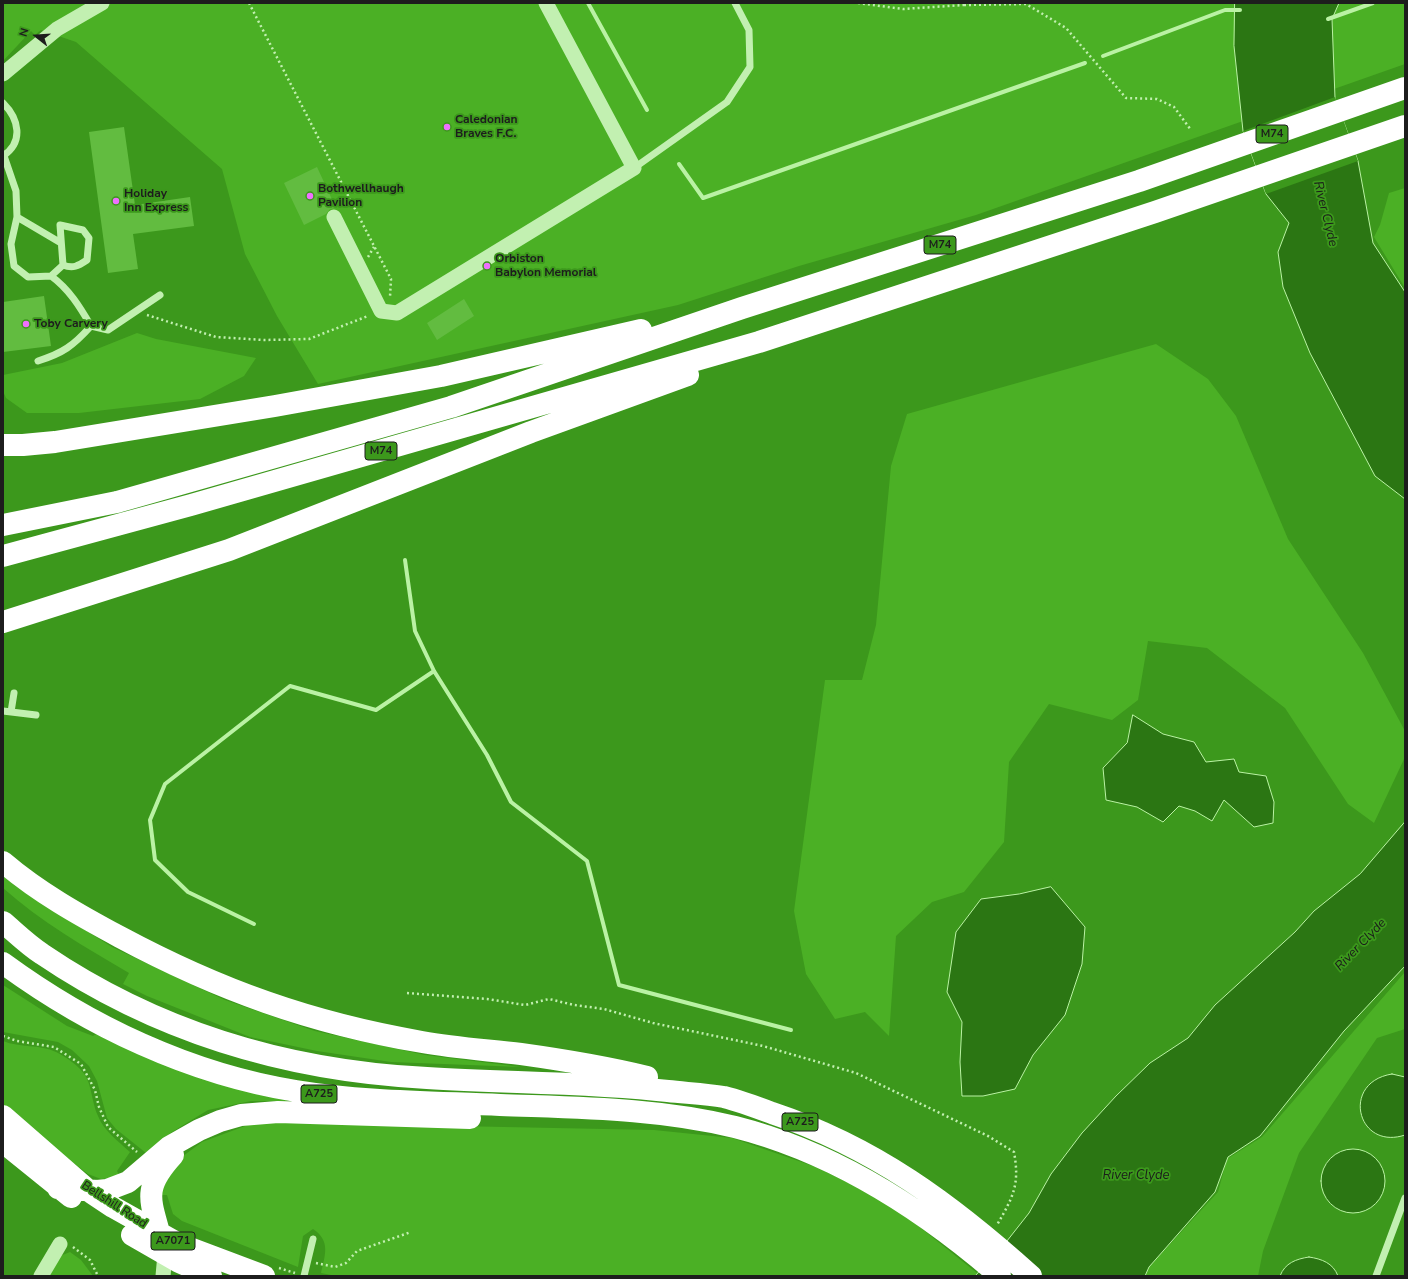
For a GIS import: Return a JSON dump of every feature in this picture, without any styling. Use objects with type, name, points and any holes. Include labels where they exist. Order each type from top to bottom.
[{"type":"highway","name":"M74","points":[[3,525],[117,502],[451,407],[742,308],[1139,181],[1405,88]]},
{"type":"highway","name":"M74","points":[[3,556],[214,499],[759,342],[1155,212],[1405,126]]},
{"type":"highway","points":[[3,444],[23,446],[117,432],[433,377],[742,308]]},
{"type":"highway","points":[[3,622],[229,550],[531,432],[678,380],[759,342]]},
{"type":"highway","name":"A725","points":[[3,862],[71,909],[137,946],[203,978],[288,1011],[354,1029],[421,1042],[521,1054],[614,1069],[655,1078],[724,1098],[801,1123],[852,1146],[913,1181],[960,1216],[1031,1276]]},
{"type":"highway","name":"A725","points":[[3,922],[40,953],[95,987],[154,1016],[216,1040],[270,1056],[382,1075],[620,1086],[724,1098]]},
{"type":"highway","name":"A725","points":[[3,963],[47,993],[108,1028],[180,1060],[247,1081],[296,1091],[405,1101],[613,1109],[664,1114],[736,1128],[805,1151],[850,1172],[883,1190],[949,1234],[1000,1276]]},
{"type":"highway","points":[[58,1188],[89,1191],[106,1190],[128,1182],[154,1158],[185,1138],[220,1121],[241,1115],[278,1112],[427,1117],[611,1120],[664,1114]]},
{"type":"highway","name":"Bellshill Road","points":[[3,1116],[89,1191],[179,1244],[264,1276]]},
{"type":"highway","name":"A7071","points":[[165,1254],[151,1202],[156,1175],[185,1138]]},
{"type":"highway","name":"Bellshill Road","points":[[3,1142],[37,1172],[97,1214],[165,1254],[211,1276]]},
{"type":"highway","points":[[3,1150],[37,1172]]},
{"type":"street","points":[[3,74],[58,29],[102,3]]},
{"type":"street","points":[[334,217],[385,312],[397,313],[634,168],[546,3]]},
{"type":"street","points":[[41,1276],[60,1244]]},
{"type":"street","points":[[163,1276],[165,1254]]},
{"type":"lane","points":[[634,168],[727,102],[750,67],[748,30],[735,3]]},
{"type":"lane","points":[[3,103],[11,111],[16,121],[18,133],[12,148],[4,156],[16,191],[17,217],[11,244],[14,266],[28,277],[51,276],[62,284],[77,303],[91,326],[108,330],[137,312],[160,295]]},
{"type":"lane","points":[[17,217],[62,243]]},
{"type":"lane","points":[[60,225],[83,230],[89,238],[87,260],[76,267],[63,265],[60,225]]},
{"type":"lane","points":[[51,276],[63,265]]},
{"type":"lane","points":[[38,361],[59,354],[80,339],[91,326]]},
{"type":"lane","points":[[11,712],[14,693]]},
{"type":"lane","points":[[3,711],[36,715]]},
{"type":"lane","points":[[1376,1276],[1405,1198]]},
{"type":"lane","points":[[304,1276],[312,1239]]},
{"type":"path","points":[[137,312],[216,337],[264,340],[309,339],[385,312],[391,279],[249,3]]},
{"type":"path","points":[[858,3],[903,9],[964,5],[1026,4],[1066,28],[1126,98],[1157,99],[1174,106],[1191,130]]},
{"type":"path","points":[[964,5],[968,3]]},
{"type":"path","points":[[406,993],[487,999],[525,1005],[549,999],[574,1006],[604,1010],[653,1023],[763,1046],[856,1074],[988,1136],[1014,1152],[1018,1172],[1013,1197],[994,1230]]},
{"type":"path","points":[[308,1262],[336,1267],[346,1262],[357,1250],[411,1232]]},
{"type":"path","points":[[60,1244],[75,1247],[90,1260],[98,1276]]},
{"type":"shaded area","points":[[3,3],[1405,3],[1405,64],[976,215],[799,266],[678,305],[318,384],[277,316],[245,254],[222,169],[76,42],[41,30],[35,35],[31,31],[3,61]]},
{"type":"shaded area","points":[[1405,188],[1405,288],[1374,237],[1380,225],[1389,193]]},
{"type":"shaded area","points":[[137,333],[156,339],[256,358],[244,376],[200,399],[79,413],[27,413],[6,398],[3,391],[3,375],[62,363]]},
{"type":"shaded area","points":[[1156,344],[1208,379],[1236,416],[1288,539],[1363,653],[1405,731],[1405,757],[1374,823],[1348,804],[1285,708],[1207,648],[1148,641],[1138,700],[1112,720],[1049,704],[1009,762],[1004,842],[964,892],[932,902],[896,936],[889,1036],[865,1012],[835,1019],[806,974],[794,911],[825,680],[862,680],[876,625],[891,466],[907,414]]},
{"type":"shaded area","points":[[3,875],[14,885],[112,947],[225,1000],[315,1031],[425,1055],[521,1067],[391,1062],[317,1051],[250,1037],[147,996],[123,984],[129,973],[64,934],[33,912],[3,888]]},
{"type":"shaded area","points":[[1405,972],[1405,1029],[1377,1038],[1299,1153],[1263,1251],[1258,1276],[1145,1276],[1149,1267],[1218,1192],[1227,1159],[1262,1137]]},
{"type":"shaded area","points":[[3,985],[67,1026],[93,1036],[96,1034],[287,1100],[251,1101],[208,1110],[172,1132],[146,1153],[116,1129],[107,1118],[97,1081],[89,1066],[72,1050],[58,1042],[3,1032]]},
{"type":"shaded area","points":[[3,1041],[16,1045],[43,1048],[56,1052],[76,1065],[85,1075],[96,1111],[101,1121],[112,1136],[130,1152],[117,1171],[120,1177],[101,1179],[88,1174],[11,1115],[3,1105]]},
{"type":"shaded area","points":[[256,1122],[654,1130],[732,1138],[813,1166],[856,1186],[901,1212],[977,1273],[975,1276],[336,1276],[321,1273],[325,1254],[324,1243],[319,1234],[313,1229],[303,1236],[298,1267],[182,1221],[173,1214],[167,1195],[158,1195],[179,1159],[202,1142]]},
{"type":"shaded area","points":[[70,1252],[81,1260],[93,1276],[48,1276],[60,1256]]},
{"type":"water","name":"River Clyde","points":[[1235,3],[1339,3],[1332,19],[1335,98],[1358,161],[1373,243],[1405,292],[1405,499],[1375,476],[1310,353],[1283,287],[1278,252],[1289,223],[1266,194],[1243,131],[1234,46]]},
{"type":"water","points":[[1133,715],[1163,734],[1194,742],[1206,762],[1234,759],[1239,772],[1266,776],[1274,802],[1273,823],[1254,827],[1224,800],[1212,821],[1195,811],[1179,806],[1163,822],[1137,807],[1106,800],[1103,768],[1127,743]]},
{"type":"water","name":"River Clyde","points":[[1405,822],[1405,966],[1344,1031],[1260,1136],[1228,1157],[1215,1192],[1149,1267],[1145,1276],[975,1276],[1003,1246],[1029,1213],[1051,1174],[1082,1133],[1116,1096],[1150,1063],[1188,1038],[1215,1005],[1295,932],[1314,911],[1360,874]]},
{"type":"water","points":[[1051,887],[1085,927],[1082,964],[1065,1015],[1033,1055],[1015,1089],[983,1096],[962,1096],[960,1062],[962,1022],[947,992],[956,932],[981,899],[1019,894]]},
{"type":"water","points":[[1392,1074],[1405,1077],[1405,1135],[1389,1137],[1375,1133],[1366,1125],[1361,1114],[1361,1101],[1365,1089],[1376,1080]]},
{"type":"water","points":[[1353,1149],[1371,1154],[1376,1158],[1380,1163],[1385,1181],[1380,1199],[1376,1204],[1371,1208],[1353,1213],[1335,1208],[1330,1204],[1326,1199],[1321,1181],[1326,1163],[1330,1158],[1335,1154]]},
{"type":"water","points":[[1309,1257],[1326,1262],[1333,1268],[1338,1276],[1280,1276],[1285,1268],[1292,1262]]},
{"type":"pier","points":[[1335,97],[1358,161],[1266,194],[1243,131]]},
{"type":"building","name":"Holiday Inn Express","points":[[124,127],[135,205],[190,197],[194,226],[133,234],[138,269],[108,273],[89,132]]},
{"type":"building","name":"Bothwellhaugh Pavilion","points":[[317,167],[336,208],[330,209],[326,214],[304,225],[284,183]]},
{"type":"building","name":"Toby Carvery","points":[[44,296],[51,346],[3,352],[3,302]]},
{"type":"building","points":[[464,299],[474,316],[437,340],[427,323]]},
{"type":"waterway","points":[[588,3],[647,110]]},
{"type":"waterway","points":[[1328,19],[1373,3]]},
{"type":"waterway","points":[[1103,56],[1225,10],[1240,10]]},
{"type":"waterway","points":[[679,164],[703,198],[1085,63]]},
{"type":"waterway","points":[[405,560],[415,631],[434,671],[487,755],[511,802],[587,861],[619,985],[791,1030]]},
{"type":"waterway","points":[[254,924],[188,892],[155,860],[150,820],[165,784],[290,686],[376,710],[434,671]]},
{"type":"place","name":"Caledonian Braves F.C.","points":[[447,127]]},
{"type":"place","name":"Bothwellhaugh Pavilion","points":[[310,196]]},
{"type":"place","name":"Holiday Inn Express","points":[[116,201]]},
{"type":"place","name":"Orbiston Babylon Memorial","points":[[487,266]]},
{"type":"place","name":"Toby Carvery","points":[[26,324]]}]
